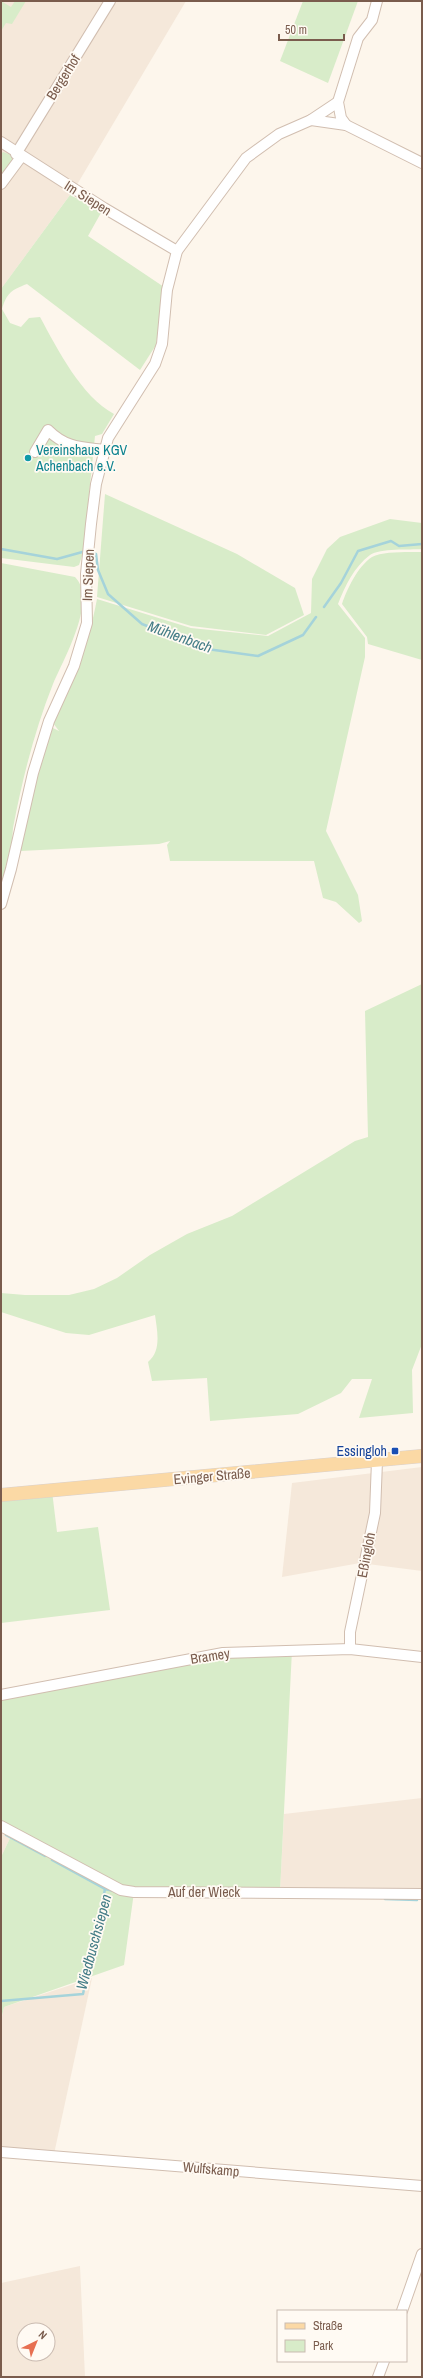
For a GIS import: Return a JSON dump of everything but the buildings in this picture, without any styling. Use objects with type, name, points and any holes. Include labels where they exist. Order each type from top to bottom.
[{"type":"main road","name":"Evinger Straße","points":[[1,1495],[422,1456]]},
{"type":"street","name":"Bergerhof","points":[[1,184],[110,1]]},
{"type":"street","points":[[346,125],[341,118],[338,102],[358,38],[372,20],[377,1]]},
{"type":"street","name":"Im Siepen","points":[[1,904],[11,869],[33,773],[49,721],[74,666],[87,623],[86,574],[88,550],[96,484],[104,450],[108,438],[118,419],[146,381],[155,364],[162,344],[167,290],[177,251],[246,158],[279,134],[311,120],[338,102]]},
{"type":"street","points":[[311,120],[346,125],[422,163]]},
{"type":"street","name":"Im Siepen","points":[[2,145],[177,251]]},
{"type":"street","points":[[35,452],[48,430],[57,439],[70,445],[104,450]]},
{"type":"street","name":"Eßingloh","points":[[350,1649],[350,1632],[375,1513],[377,1461]]},
{"type":"street","name":"Bramey","points":[[1,1695],[223,1653],[350,1649],[422,1657]]},
{"type":"street","name":"Auf der Wieck","points":[[1,1826],[121,1890],[134,1892],[422,1894]]},
{"type":"street","name":"Wulfskamp","points":[[1,2152],[422,2186]]},
{"type":"street","points":[[402,2310],[422,2254]]},
{"type":"street","points":[[378,2377],[384,2362]]},
{"type":"shaded area","points":[[1,1],[186,1],[75,188],[1,289]]},
{"type":"shaded area","points":[[422,1467],[422,1571],[360,1563],[282,1577],[292,1483]]},
{"type":"shaded area","points":[[422,1798],[422,1895],[280,1892],[284,1814]]},
{"type":"shaded area","points":[[1,1826],[13,1832],[1,1857]]},
{"type":"shaded area","points":[[92,1978],[54,2154],[1,2149],[1,2021],[4,2007]]},
{"type":"shaded area","points":[[80,2266],[85,2377],[1,2377],[1,2283]]},
{"type":"green space","points":[[1,1],[11,7],[15,1],[26,1],[12,24],[6,23],[1,31]]},
{"type":"green space","points":[[303,1],[358,1],[328,83],[280,61]]},
{"type":"green space","points":[[3,152],[12,155],[13,162],[1,178],[1,154]]},
{"type":"green space","points":[[70,195],[102,211],[88,236],[164,287],[156,345],[140,370],[27,284],[13,290],[10,293],[2,309],[10,323],[21,327],[29,318],[40,317],[71,371],[91,396],[114,414],[102,434],[95,436],[83,553],[79,565],[74,567],[1,558],[1,289]]},
{"type":"green space","points":[[105,494],[237,554],[295,588],[304,615],[266,635],[191,626],[97,597]]},
{"type":"green space","points":[[390,519],[422,523],[422,549],[388,550],[370,555],[359,565],[351,577],[338,604],[365,638],[365,657],[326,831],[358,895],[362,921],[359,923],[336,902],[323,898],[314,861],[170,861],[167,845],[170,841],[159,844],[21,851],[19,847],[49,730],[53,728],[59,731],[53,723],[85,648],[97,599],[191,628],[268,636],[311,613],[312,579],[327,549],[340,537]]},
{"type":"green space","points":[[422,552],[422,660],[368,644],[367,637],[342,604],[350,585],[358,572],[372,557],[389,553]]},
{"type":"green space","points":[[1,563],[75,577],[81,587],[83,600],[81,615],[76,630],[40,719],[21,792],[13,828],[10,856],[1,887]]},
{"type":"green space","points":[[422,984],[422,1344],[412,1370],[413,1413],[359,1418],[372,1379],[352,1379],[341,1393],[298,1414],[210,1421],[207,1378],[152,1381],[148,1362],[155,1352],[158,1340],[155,1315],[89,1335],[66,1333],[1,1312],[1,1293],[25,1295],[69,1295],[94,1289],[117,1278],[150,1255],[187,1234],[232,1216],[355,1141],[368,1137],[365,1011]]},
{"type":"green space","points":[[52,1491],[57,1532],[98,1527],[110,1610],[1,1623],[1,1496]]},
{"type":"green space","points":[[292,1650],[280,1892],[134,1892],[124,1965],[4,2007],[1,2020],[1,1857],[13,1832],[1,1826],[1,1695],[223,1653]]},
{"type":"waterway","name":"Mühlenbach","points":[[324,607],[341,583],[358,551],[391,541],[399,546],[422,544]]},
{"type":"waterway","name":"Mühlenbach","points":[[1,549],[57,559],[86,551]]},
{"type":"waterway","name":"Mühlenbach","points":[[91,553],[96,554],[98,570],[108,594],[142,624],[207,649],[258,656],[303,635],[316,617]]},
{"type":"waterway","points":[[6,1835],[45,1856]]},
{"type":"waterway","points":[[52,1860],[105,1889],[114,1891]]},
{"type":"waterway","name":"Wiedbuschsiepen","points":[[1,2001],[83,1994],[105,1889]]},
{"type":"waterway","name":"Wiedbuschsiepen","points":[[385,1899],[417,1900]]},
{"type":"place","name":"Vereinshaus KGV Achenbach e.V.","points":[[28,458]]},
{"type":"place","name":"Essingloh","points":[[395,1451]]}]
